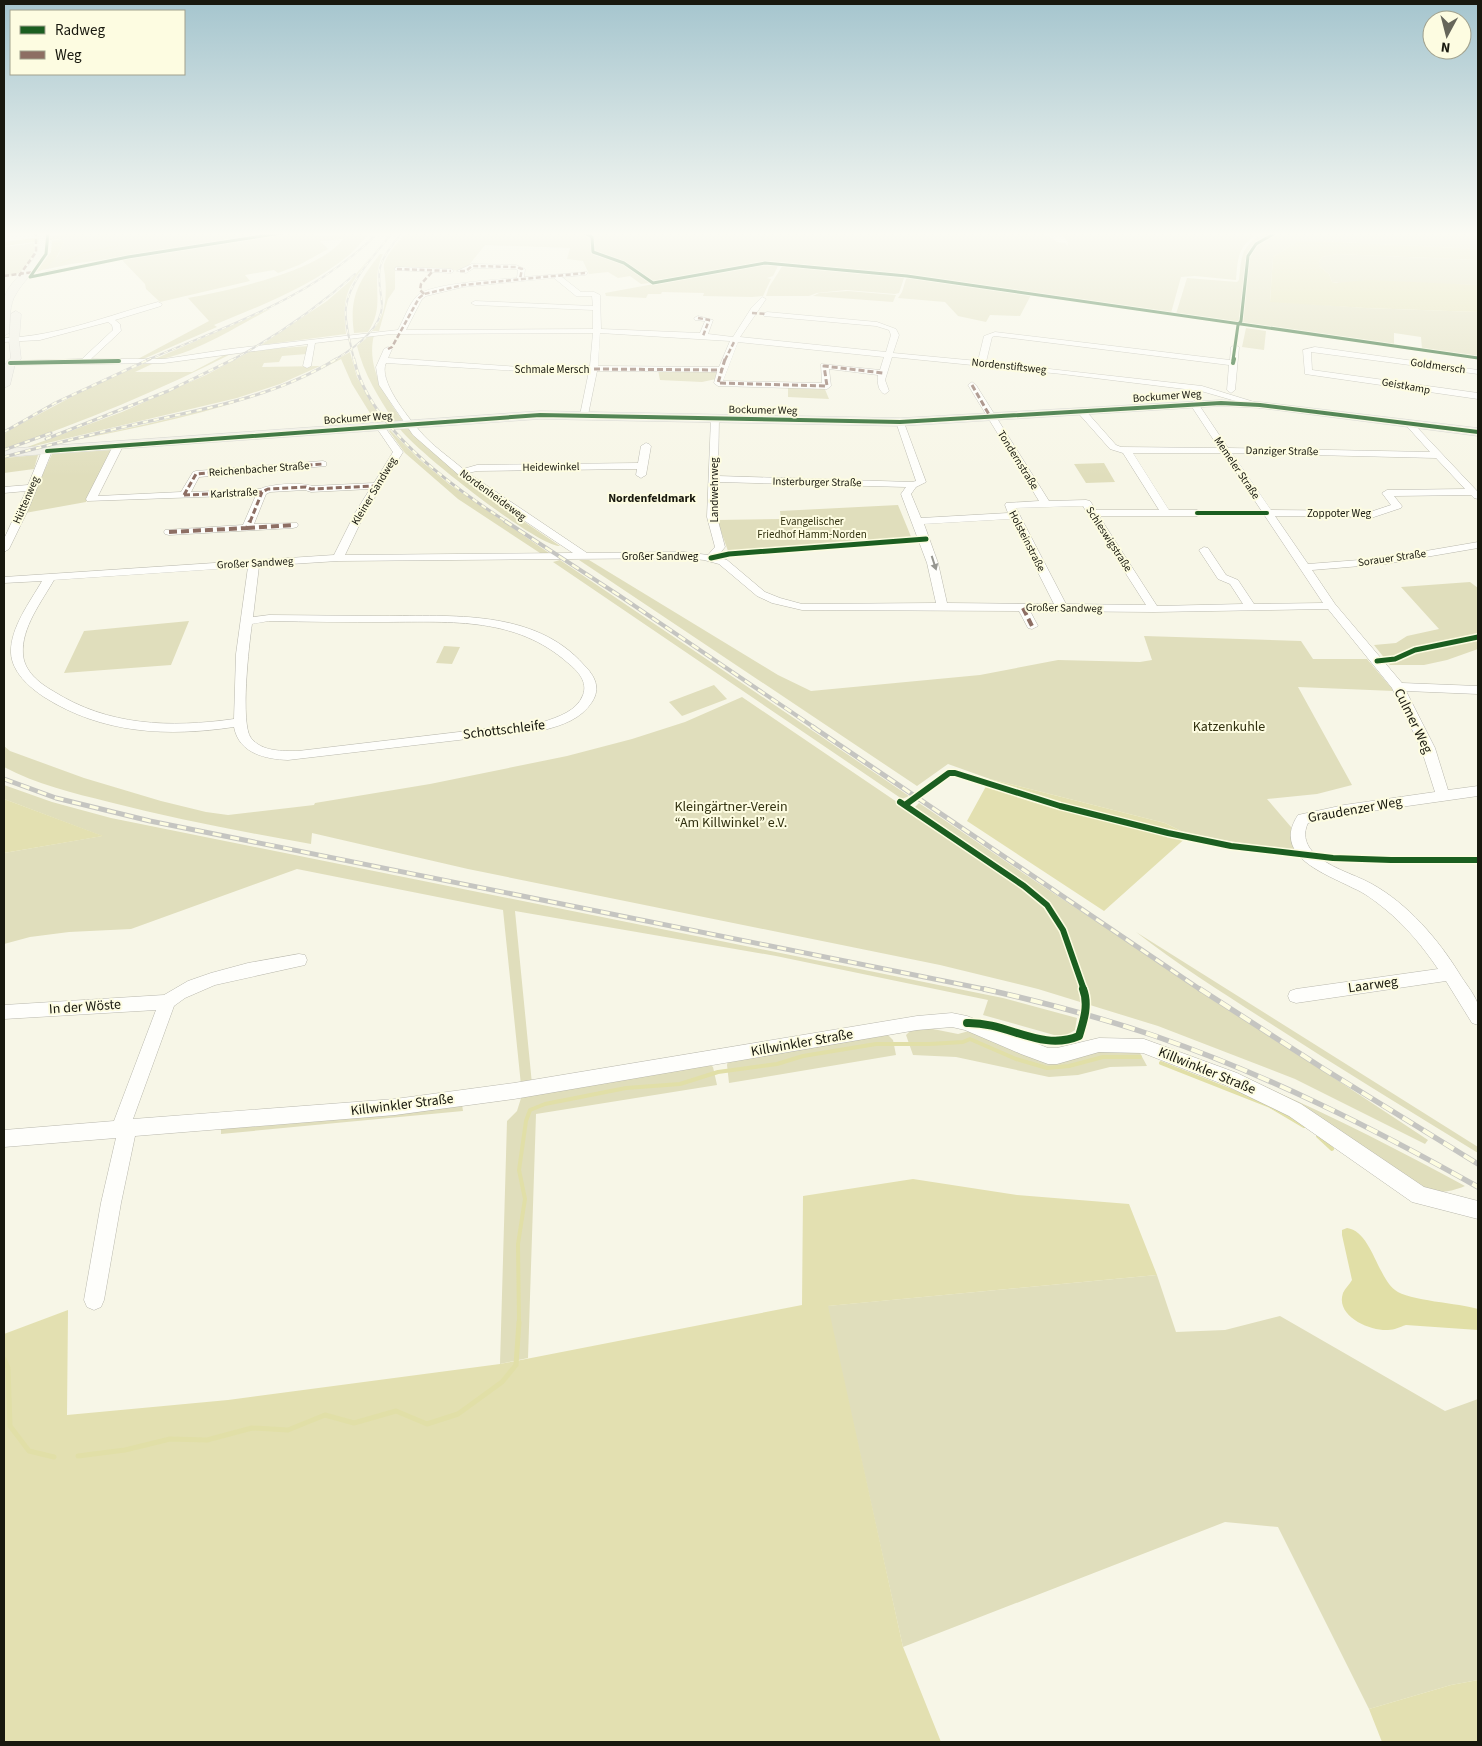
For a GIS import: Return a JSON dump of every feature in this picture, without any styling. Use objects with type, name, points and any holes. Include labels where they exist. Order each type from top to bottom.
[{"type":"main road","points":[[4,333],[7,313]]},
{"type":"main road","points":[[4,384],[10,363],[16,359],[9,340],[15,313]]},
{"type":"main road","points":[[4,352],[5,360],[10,363]]},
{"type":"main road","name":"Bockumer Weg","points":[[4,453],[540,415],[900,422],[1230,403],[1478,432]]},
{"type":"street","points":[[9,340],[59,332],[126,313]]},
{"type":"street","points":[[401,331],[411,313]]},
{"type":"street","points":[[584,415],[590,396],[594,369],[597,313]]},
{"type":"street","points":[[752,313],[735,340],[721,370],[718,383],[827,386],[824,366],[883,373]]},
{"type":"street","points":[[767,314],[887,327],[895,333],[881,384],[886,391]]},
{"type":"street","points":[[698,318],[709,320],[703,336]]},
{"type":"street","points":[[84,361],[116,331],[116,324],[108,319]]},
{"type":"street","name":"Nordenstiftsweg","points":[[10,363],[156,362],[260,347],[401,331],[597,330],[703,336],[982,364],[1202,389],[1260,405]]},
{"type":"street","points":[[982,364],[990,332],[1233,363]]},
{"type":"street","name":"Nordenstiftsweg","points":[[260,347],[260,349],[338,341]]},
{"type":"street","points":[[308,366],[312,344]]},
{"type":"street","points":[[1231,390],[1235,367],[1233,363],[1235,347]]},
{"type":"street","name":"Geistkamp","points":[[1309,348],[1306,350],[1308,372],[1478,396]]},
{"type":"street","name":"Goldmersch","points":[[1309,348],[1478,372]]},
{"type":"street","points":[[383,360],[388,349]]},
{"type":"street","name":"Schmale Mersch","points":[[383,360],[504,368],[721,370]]},
{"type":"street","name":"Nordenheideweg","points":[[383,360],[380,374],[383,385],[410,425],[427,444],[490,495],[584,556]]},
{"type":"street","name":"Tondernstraße","points":[[972,385],[1045,503]]},
{"type":"street","points":[[1219,393],[1226,397],[1230,403]]},
{"type":"street","name":"Memeler Straße","points":[[1194,404],[1331,606]]},
{"type":"street","points":[[1082,412],[1113,447],[1117,450],[1127,451],[1164,512]]},
{"type":"street","name":"Landwehrweg","points":[[711,558],[720,548],[712,517],[714,418]]},
{"type":"street","points":[[900,422],[917,484],[906,494],[936,571],[942,606]]},
{"type":"street","points":[[1408,423],[1475,494]]},
{"type":"street","name":"Kleiner Sandweg","points":[[338,558],[356,520],[398,452],[380,427]]},
{"type":"street","name":"Karlstraße","points":[[118,446],[91,499],[262,492],[268,489],[306,487],[311,489],[376,486]]},
{"type":"street","points":[[641,477],[646,446]]},
{"type":"street","name":"Hüttenweg","points":[[4,549],[33,487],[47,451]]},
{"type":"street","name":"Danziger Straße","points":[[1127,451],[1438,455]]},
{"type":"street","name":"Reichenbacher Straße","points":[[185,475],[323,464]]},
{"type":"street","name":"Heidewinkel","points":[[461,472],[477,468],[642,466]]},
{"type":"street","name":"Reichenbacher Straße","points":[[184,495],[196,474]]},
{"type":"street","name":"Insterburger Straße","points":[[713,479],[917,484]]},
{"type":"street","points":[[4,490],[33,487]]},
{"type":"street","points":[[247,528],[262,492]]},
{"type":"street","name":"Zoppoter Weg","points":[[1267,513],[1374,514],[1397,506],[1387,493],[1475,494]]},
{"type":"street","name":"Schleswigstraße","points":[[1045,503],[1082,502],[1087,504],[1154,610]]},
{"type":"street","name":"Holsteinstraße","points":[[1045,503],[1010,505],[1062,608]]},
{"type":"street","points":[[1092,512],[1197,513]]},
{"type":"street","points":[[918,521],[1014,516]]},
{"type":"street","points":[[169,532],[293,525]]},
{"type":"street","name":"Sorauer Straße","points":[[1305,567],[1385,561],[1478,545]]},
{"type":"street","points":[[1204,550],[1222,577],[1234,582],[1251,608]]},
{"type":"street","name":"Großer Sandweg","points":[[4,580],[338,558],[684,555],[711,558],[728,565],[761,594],[793,606],[811,608],[942,606],[1154,610],[1331,606]]},
{"type":"street","name":"Schottschleife","points":[[246,621],[269,618],[445,619],[500,623],[521,628],[561,650],[586,674],[590,690],[586,701],[573,714],[544,726],[298,755],[268,753],[252,748],[243,736],[240,722],[242,654],[246,621],[254,563]]},
{"type":"street","points":[[50,577],[22,630],[17,650],[22,668],[27,676],[40,688],[66,705],[86,714],[130,725],[153,728],[197,728],[240,722]]},
{"type":"street","name":"Culmer Weg","points":[[1331,606],[1398,687],[1428,748],[1443,796]]},
{"type":"street","points":[[1024,608],[1032,626]]},
{"type":"street","points":[[1398,687],[1476,686]]},
{"type":"street","name":"Graudenzer Weg","points":[[1478,791],[1344,810],[1303,819],[1299,823],[1297,836],[1301,847],[1315,861],[1375,893],[1395,910],[1434,950],[1478,1018]]},
{"type":"street","name":"In der Wöste","points":[[4,1012],[167,1002],[176,994],[198,985],[270,965],[299,960]]},
{"type":"street","name":"Laarweg","points":[[1296,996],[1451,974]]},
{"type":"street","points":[[94,1300],[124,1129],[167,1002]]},
{"type":"street","name":"Killwinkler Straße","points":[[4,1138],[394,1107],[514,1090],[917,1023],[952,1020],[976,1026],[1027,1049],[1048,1056],[1057,1056],[1099,1045],[1134,1044],[1152,1050],[1231,1079],[1295,1110],[1334,1135],[1404,1186],[1420,1195],[1454,1202],[1478,1210]]},
{"type":"green space","points":[[202,313],[242,313],[214,325],[217,327],[141,360],[136,360],[209,321]]},
{"type":"green space","points":[[262,313],[196,348],[181,354],[150,361]]},
{"type":"green space","points":[[308,313],[345,313],[346,334],[261,345]]},
{"type":"green space","points":[[353,313],[376,313],[374,322],[368,332],[354,333]]},
{"type":"green space","points":[[384,313],[379,331],[372,331],[377,325]]},
{"type":"green space","points":[[956,313],[1021,313],[1020,316],[990,315],[986,322],[958,316]]},
{"type":"green space","points":[[1478,313],[1478,357],[1422,349],[1421,337],[1394,333],[1394,345],[1176,314]]},
{"type":"green space","points":[[1246,328],[1266,331],[1264,350],[1242,347]]},
{"type":"green space","points":[[374,335],[372,347],[375,370],[390,402],[403,421],[396,423],[394,421],[382,403],[363,366],[357,346],[369,336]]},
{"type":"green space","points":[[309,346],[307,354],[282,356],[279,362],[264,363],[262,367],[320,366],[280,384],[237,398],[22,449],[122,412],[206,375],[253,350]]},
{"type":"green space","points":[[235,352],[178,379],[121,405],[4,449],[4,434],[15,427],[90,387],[143,364],[152,364],[135,372],[192,372],[228,353]]},
{"type":"green space","points":[[350,352],[357,377],[385,423],[376,423],[352,384],[341,359],[270,391],[233,403],[157,423],[42,447],[161,421],[239,400],[277,387],[314,371]]},
{"type":"green space","points":[[658,370],[718,371],[716,379],[702,382],[660,380]]},
{"type":"green space","points":[[788,386],[824,387],[829,399],[788,397]]},
{"type":"green space","points":[[408,428],[473,487],[560,546],[547,542],[527,531],[451,476],[428,457],[400,429]]},
{"type":"green space","points":[[390,430],[420,460],[449,484],[549,553],[540,553],[458,499],[405,453]]},
{"type":"green space","points":[[111,450],[86,502],[25,513],[52,454]]},
{"type":"green space","points":[[38,455],[34,469],[4,473],[4,458]]},
{"type":"green space","points":[[1104,463],[1115,482],[1086,483],[1074,464]]},
{"type":"green space","name":"Evangelischer Friedhof Hamm-Norden","points":[[898,505],[912,539],[734,552],[728,551],[717,520],[781,519],[780,511]]},
{"type":"green space","points":[[560,560],[909,796],[902,799],[553,562]]},
{"type":"green space","name":"Katzenkuhle","points":[[579,560],[589,560],[778,675],[811,691],[980,675],[1058,660],[1140,662],[1152,660],[1144,636],[1301,641],[1313,659],[1367,659],[1394,691],[1298,687],[1352,785],[1317,794],[1267,799],[1291,827],[1294,851],[1189,835],[1165,823],[990,779],[948,764],[917,786]]},
{"type":"green space","points":[[1470,582],[1478,588],[1478,649],[1447,660],[1424,665],[1390,665],[1374,645],[1396,643],[1407,636],[1439,629],[1401,587]]},
{"type":"green space","points":[[189,621],[171,665],[64,673],[84,631]]},
{"type":"green space","points":[[444,646],[460,647],[452,664],[436,663]]},
{"type":"green space","points":[[714,685],[727,699],[682,716],[669,702]]},
{"type":"green space","name":"Kleingärtner-Verein “Am Killwinkel” e.V.","points":[[742,697],[1015,882],[1020,879],[915,807],[919,803],[1428,1140],[1425,1144],[1295,1079],[1158,1026],[1038,989],[940,965],[468,869],[312,833],[311,844],[184,820],[68,791],[42,783],[4,767],[4,746],[10,751],[84,778],[161,801],[206,812],[228,815],[314,805],[315,803],[430,784],[567,756],[632,739],[685,722]]},
{"type":"green space","points":[[4,785],[52,802],[111,818],[1003,998],[1077,1018],[1075,1030],[1067,1035],[1054,1035],[983,1015],[988,1000],[776,956],[515,911],[532,1084],[521,1085],[503,910],[297,869],[131,929],[69,932],[30,937],[4,944],[4,853],[102,836],[4,799]]},
{"type":"green space","points":[[1136,932],[1478,1147],[1478,1153],[1234,1000]]},
{"type":"green space","points":[[928,1028],[958,1034],[969,1031],[1020,1053],[1098,1050],[1140,1053],[1147,1066],[1110,1067],[1078,1075],[1049,1077],[956,1057],[913,1055],[906,1035],[911,1030]]},
{"type":"green space","points":[[886,1033],[893,1040],[896,1055],[729,1083],[728,1060]]},
{"type":"green space","points":[[708,1063],[713,1067],[717,1085],[536,1114],[528,1358],[500,1364],[507,1121],[517,1111],[522,1095]]},
{"type":"green space","points":[[1248,1079],[1358,1130],[1465,1186],[1439,1192],[1413,1187]]},
{"type":"green space","points":[[462,1104],[463,1111],[221,1134],[221,1128]]},
{"type":"green space","points":[[1157,1275],[1176,1332],[1225,1330],[1280,1316],[1445,1411],[1478,1399],[1478,1680],[1451,1685],[1369,1709],[1278,1527],[1225,1522],[903,1647],[827,1306]]},
{"type":"shaded area","points":[[990,779],[1165,823],[1189,835],[1104,911],[967,821]]},
{"type":"shaded area","points":[[4,799],[103,836],[4,853]]},
{"type":"shaded area","points":[[913,1179],[1017,1195],[1129,1204],[1157,1275],[828,1306],[903,1647],[941,1742],[4,1742],[4,1334],[68,1310],[67,1415],[228,1400],[500,1364],[802,1305],[803,1196]]},
{"type":"shaded area","points":[[1347,1228],[1355,1231],[1362,1237],[1383,1275],[1395,1290],[1411,1297],[1478,1309],[1478,1330],[1406,1325],[1393,1330],[1381,1330],[1364,1325],[1349,1315],[1344,1309],[1342,1301],[1343,1293],[1352,1280],[1342,1235],[1342,1230]]},
{"type":"shaded area","points":[[1478,1680],[1478,1742],[1382,1742],[1369,1709],[1451,1685]]},
{"type":"waterway","points":[[519,1322],[518,1244],[525,1199],[519,1170],[526,1121],[530,1110],[545,1104],[626,1088],[680,1084],[718,1072],[777,1064],[803,1056],[876,1044],[930,1044],[963,1042],[970,1039],[1016,1059],[1047,1068],[1069,1066],[1103,1057],[1140,1057]]},
{"type":"waterway","points":[[1161,1063],[1270,1106],[1304,1126]]},
{"type":"waterway","points":[[1318,1136],[1332,1149]]},
{"type":"waterway","points":[[78,1456],[125,1450],[170,1439],[207,1440],[252,1428],[288,1430],[325,1415],[354,1423],[396,1411],[427,1424],[458,1414],[502,1382],[516,1365],[519,1322]]},
{"type":"waterway","points":[[4,1359],[8,1368],[10,1426],[29,1451],[54,1457]]},
{"type":"railway","points":[[147,360],[256,313]]},
{"type":"railway","points":[[232,360],[265,341],[306,313]]},
{"type":"railway","points":[[346,313],[351,349]]},
{"type":"railway","points":[[351,349],[371,331],[381,313]]},
{"type":"railway","points":[[334,360],[351,349]]},
{"type":"railway","points":[[351,349],[354,360]]},
{"type":"railway","points":[[4,432],[55,403],[150,359]]},
{"type":"railway","points":[[4,457],[243,399],[291,382],[336,359]]},
{"type":"railway","points":[[354,359],[362,384],[376,408],[394,431],[438,473],[507,522]]},
{"type":"railway","points":[[46,439],[168,391],[232,360]]},
{"type":"railway","points":[[4,450],[51,433]]},
{"type":"railway","points":[[505,521],[815,728]]},
{"type":"railway","points":[[813,727],[1201,990]]},
{"type":"railway","points":[[4,779],[56,798],[150,821],[989,990]]},
{"type":"railway","points":[[984,989],[1113,1022],[1197,1051],[1320,1104],[1400,1144],[1478,1187]]},
{"type":"railway","points":[[1200,989],[1324,1069],[1478,1164]]},
{"type":"marked path","points":[[388,349],[392,347],[410,313]]},
{"type":"marked path","points":[[759,313],[767,314]]},
{"type":"marked path","points":[[698,318],[709,320],[703,336]]},
{"type":"marked path","points":[[735,340],[726,357],[718,383],[827,386],[824,366],[883,373]]},
{"type":"marked path","points":[[594,369],[721,370]]},
{"type":"marked path","points":[[972,385],[991,418]]},
{"type":"marked path","points":[[184,495],[196,474],[323,464]]},
{"type":"marked path","points":[[184,495],[262,492],[268,489],[306,487],[311,489],[376,486]]},
{"type":"marked path","points":[[169,532],[247,528],[262,492]]},
{"type":"marked path","points":[[247,528],[293,525]]},
{"type":"marked path","points":[[1023,608],[1032,626]]},
{"type":"cycle path","points":[[1168,313],[1478,358]]},
{"type":"cycle path","points":[[1233,363],[1238,325],[1241,321],[1242,313]]},
{"type":"cycle path","points":[[10,363],[119,361]]},
{"type":"cycle path","points":[[47,451],[540,415],[900,422],[1221,403],[1260,405],[1478,432]]},
{"type":"cycle path","points":[[1197,513],[1267,513]]},
{"type":"cycle path","points":[[711,558],[729,554],[926,539]]},
{"type":"cycle path","points":[[1377,661],[1395,659],[1415,650],[1478,637]]},
{"type":"cycle path","points":[[905,805],[949,773],[955,773],[1015,794],[1060,806],[1168,833],[1231,846],[1333,858],[1420,861],[1478,860]]},
{"type":"cycle path","points":[[900,802],[1024,886],[1047,905],[1063,930],[1087,999],[1079,1036],[1068,1040],[1057,1042],[1045,1040],[997,1025],[967,1023]]},
{"type":"district","name":"Nordenfeldmark","points":[[652,498]]}]
